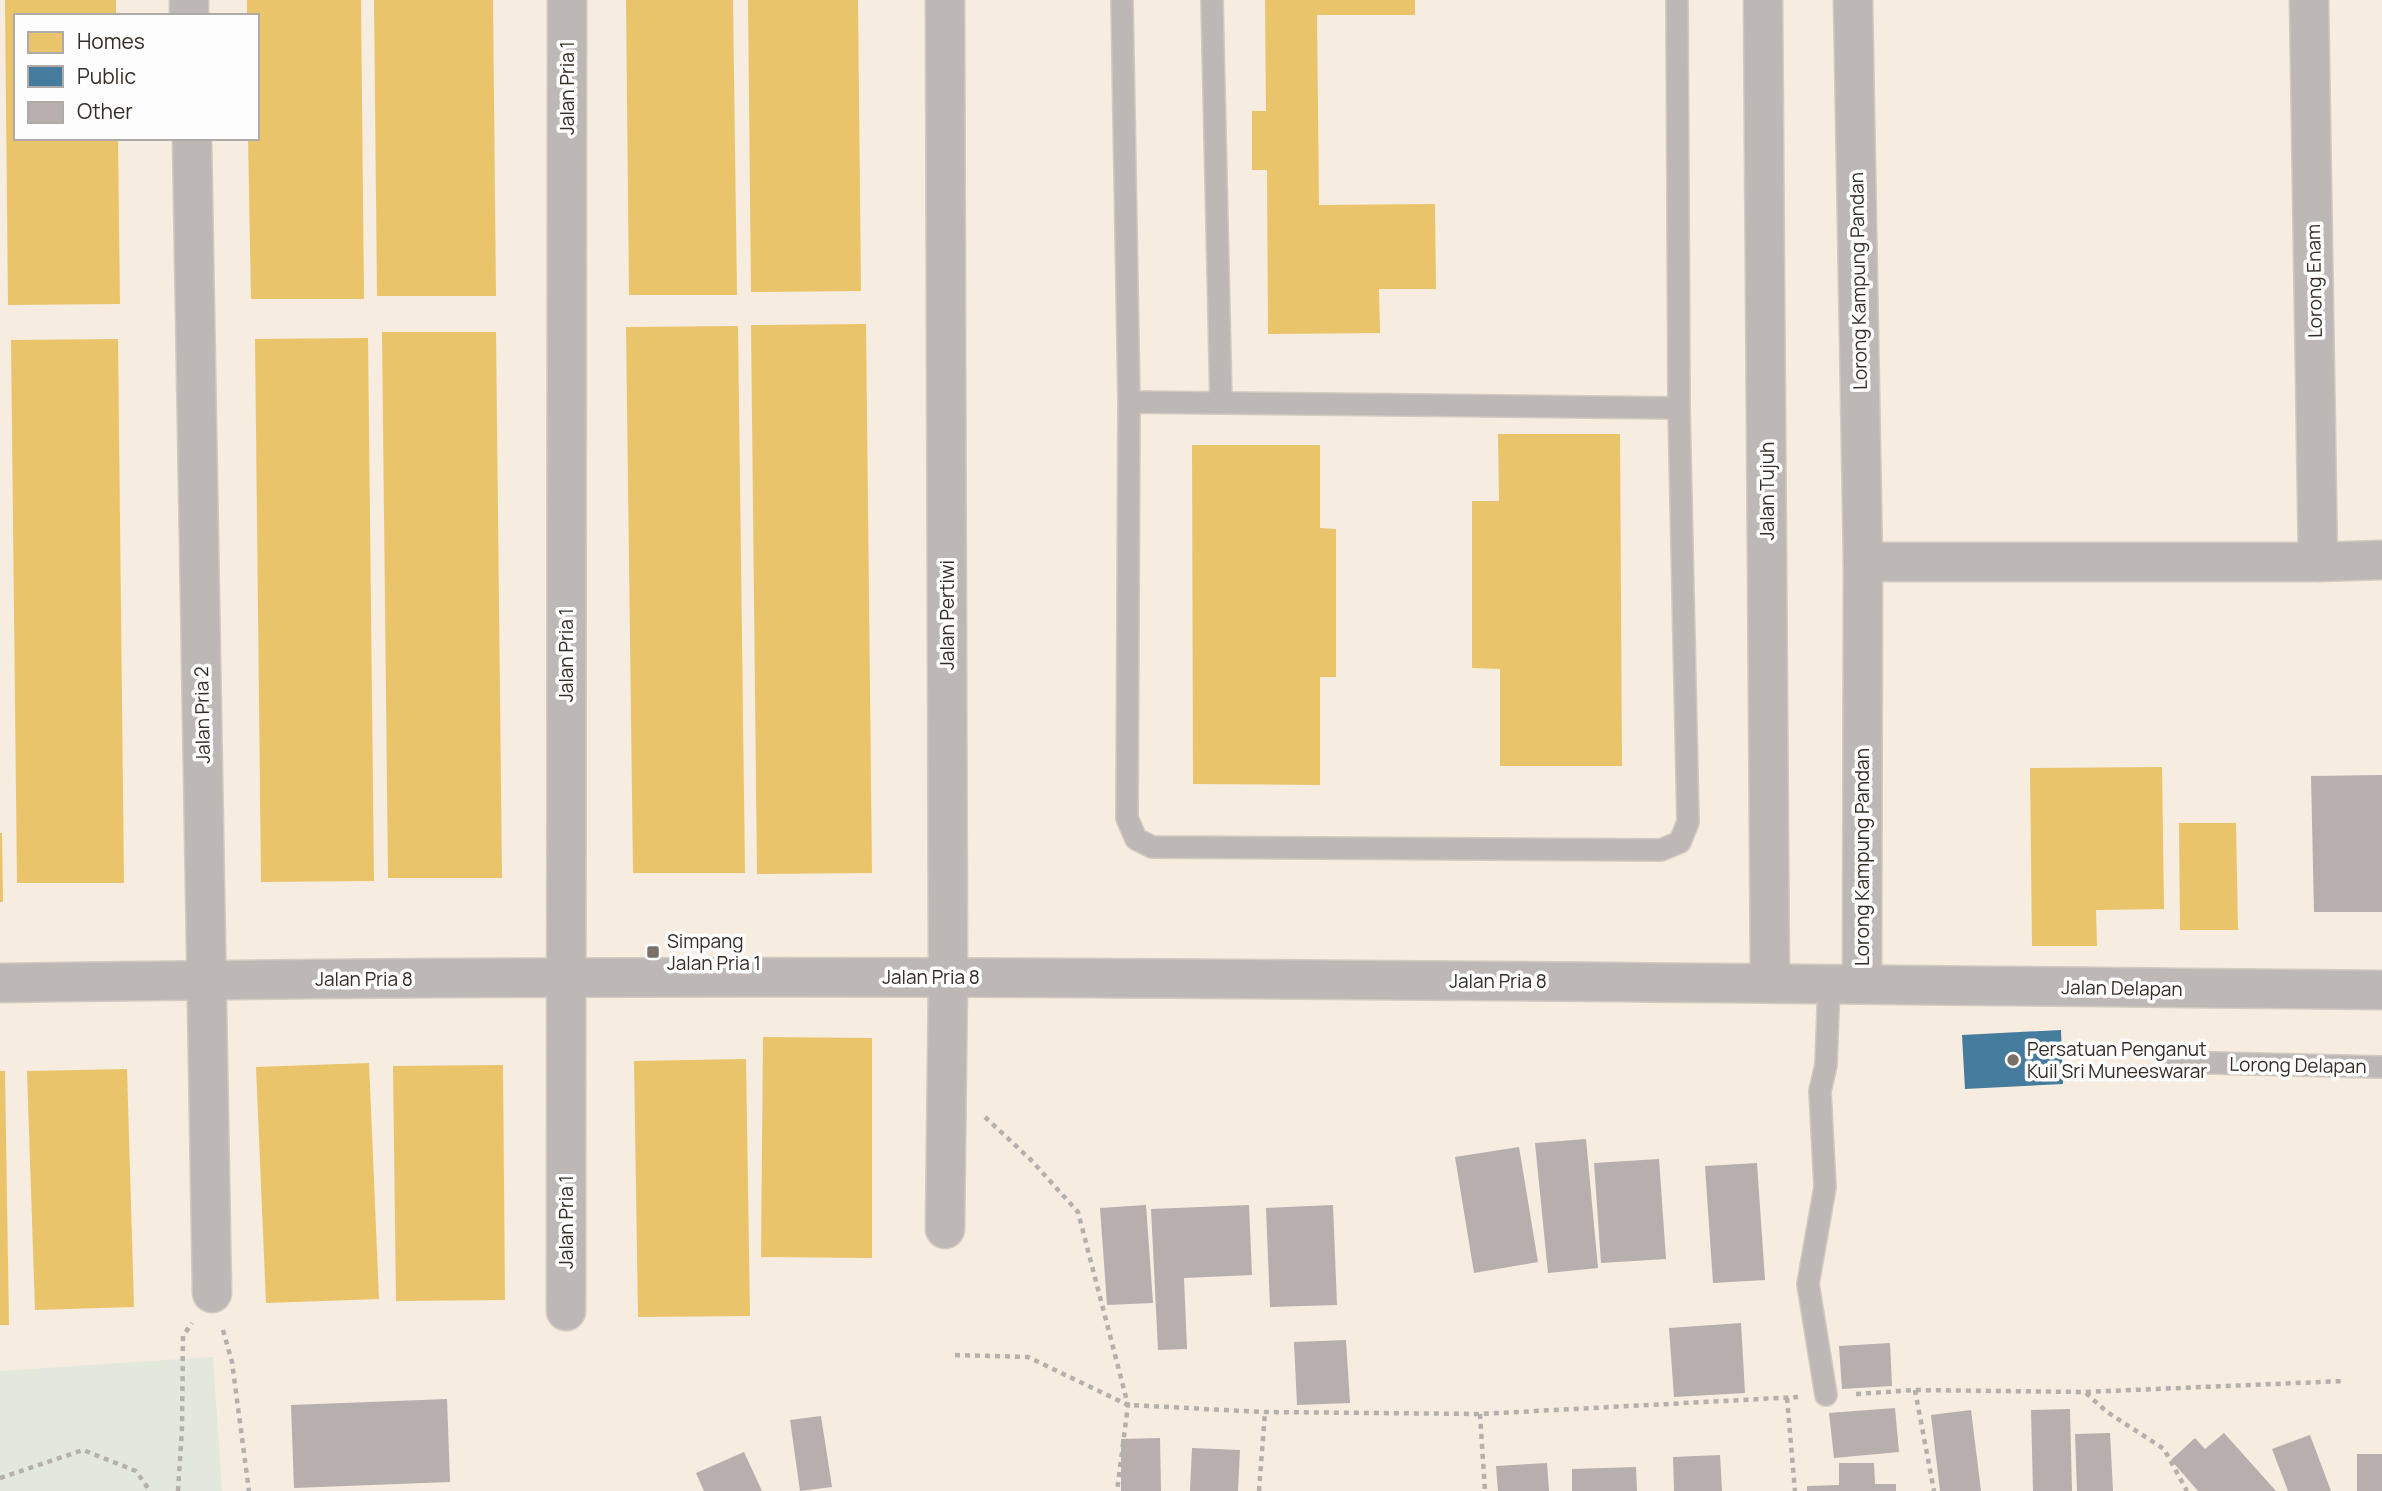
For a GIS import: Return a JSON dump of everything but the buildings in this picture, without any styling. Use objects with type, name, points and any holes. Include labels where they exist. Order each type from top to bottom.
[{"type":"street","name":"Jalan Pria 1","points":[[566,1311],[567,0]]},
{"type":"street","name":"Jalan Pertiwi","points":[[945,0],[948,977],[945,1230]]},
{"type":"street","name":"Jalan Tujuh","points":[[1763,0],[1770,983]]},
{"type":"street","name":"Lorong Kampung Pandan","points":[[1845,983],[1863,562],[1853,0]]},
{"type":"street","name":"Lorong Enam","points":[[2309,0],[2318,562]]},
{"type":"street","name":"Jalan Pria 2","points":[[192,140],[212,1293]]},
{"type":"street","points":[[1863,562],[2382,560]]},
{"type":"street","name":"Jalan Pria 8","points":[[0,983],[948,977],[1845,983]]},
{"type":"street","name":"Jalan Delapan","points":[[1845,983],[2382,990]]},
{"type":"lane","points":[[1122,0],[1129,402],[1127,818],[1136,839],[1152,847],[1661,850],[1680,842],[1688,822],[1679,408],[1677,0]]},
{"type":"lane","points":[[1212,0],[1220,403]]},
{"type":"lane","points":[[1129,402],[1679,408]]},
{"type":"lane","points":[[1826,1395],[1808,1284],[1825,1187],[1820,1091],[1845,983]]},
{"type":"lane","name":"Lorong Delapan","points":[[2172,1062],[2382,1067]]},
{"type":"path","points":[[947,1083],[1031,1160],[1078,1212],[1128,1405],[1117,1491]]},
{"type":"path","points":[[178,1491],[183,1336],[212,1293]]},
{"type":"path","points":[[212,1293],[232,1362],[249,1491]]},
{"type":"path","points":[[955,1355],[1028,1357],[1128,1405],[1265,1412],[1480,1414],[1915,1390],[2085,1392],[2344,1381]]},
{"type":"path","points":[[1915,1390],[1934,1491]]},
{"type":"path","points":[[2085,1392],[2106,1412],[2164,1449],[2187,1491]]},
{"type":"path","points":[[1787,1398],[1795,1491]]},
{"type":"path","points":[[1259,1491],[1265,1412]]},
{"type":"path","points":[[1480,1414],[1485,1491]]},
{"type":"path","points":[[0,1478],[83,1450],[135,1471],[150,1491]]},
{"type":"shaded area","points":[[213,1357],[222,1491],[0,1491],[0,1371]]},
{"type":"place","name":"Simpang Jalan Pria 1","points":[[653,952]]},
{"type":"place","name":"Persatuan Penganut Kuil Sri Muneeswarar","points":[[2013,1060]]}]
